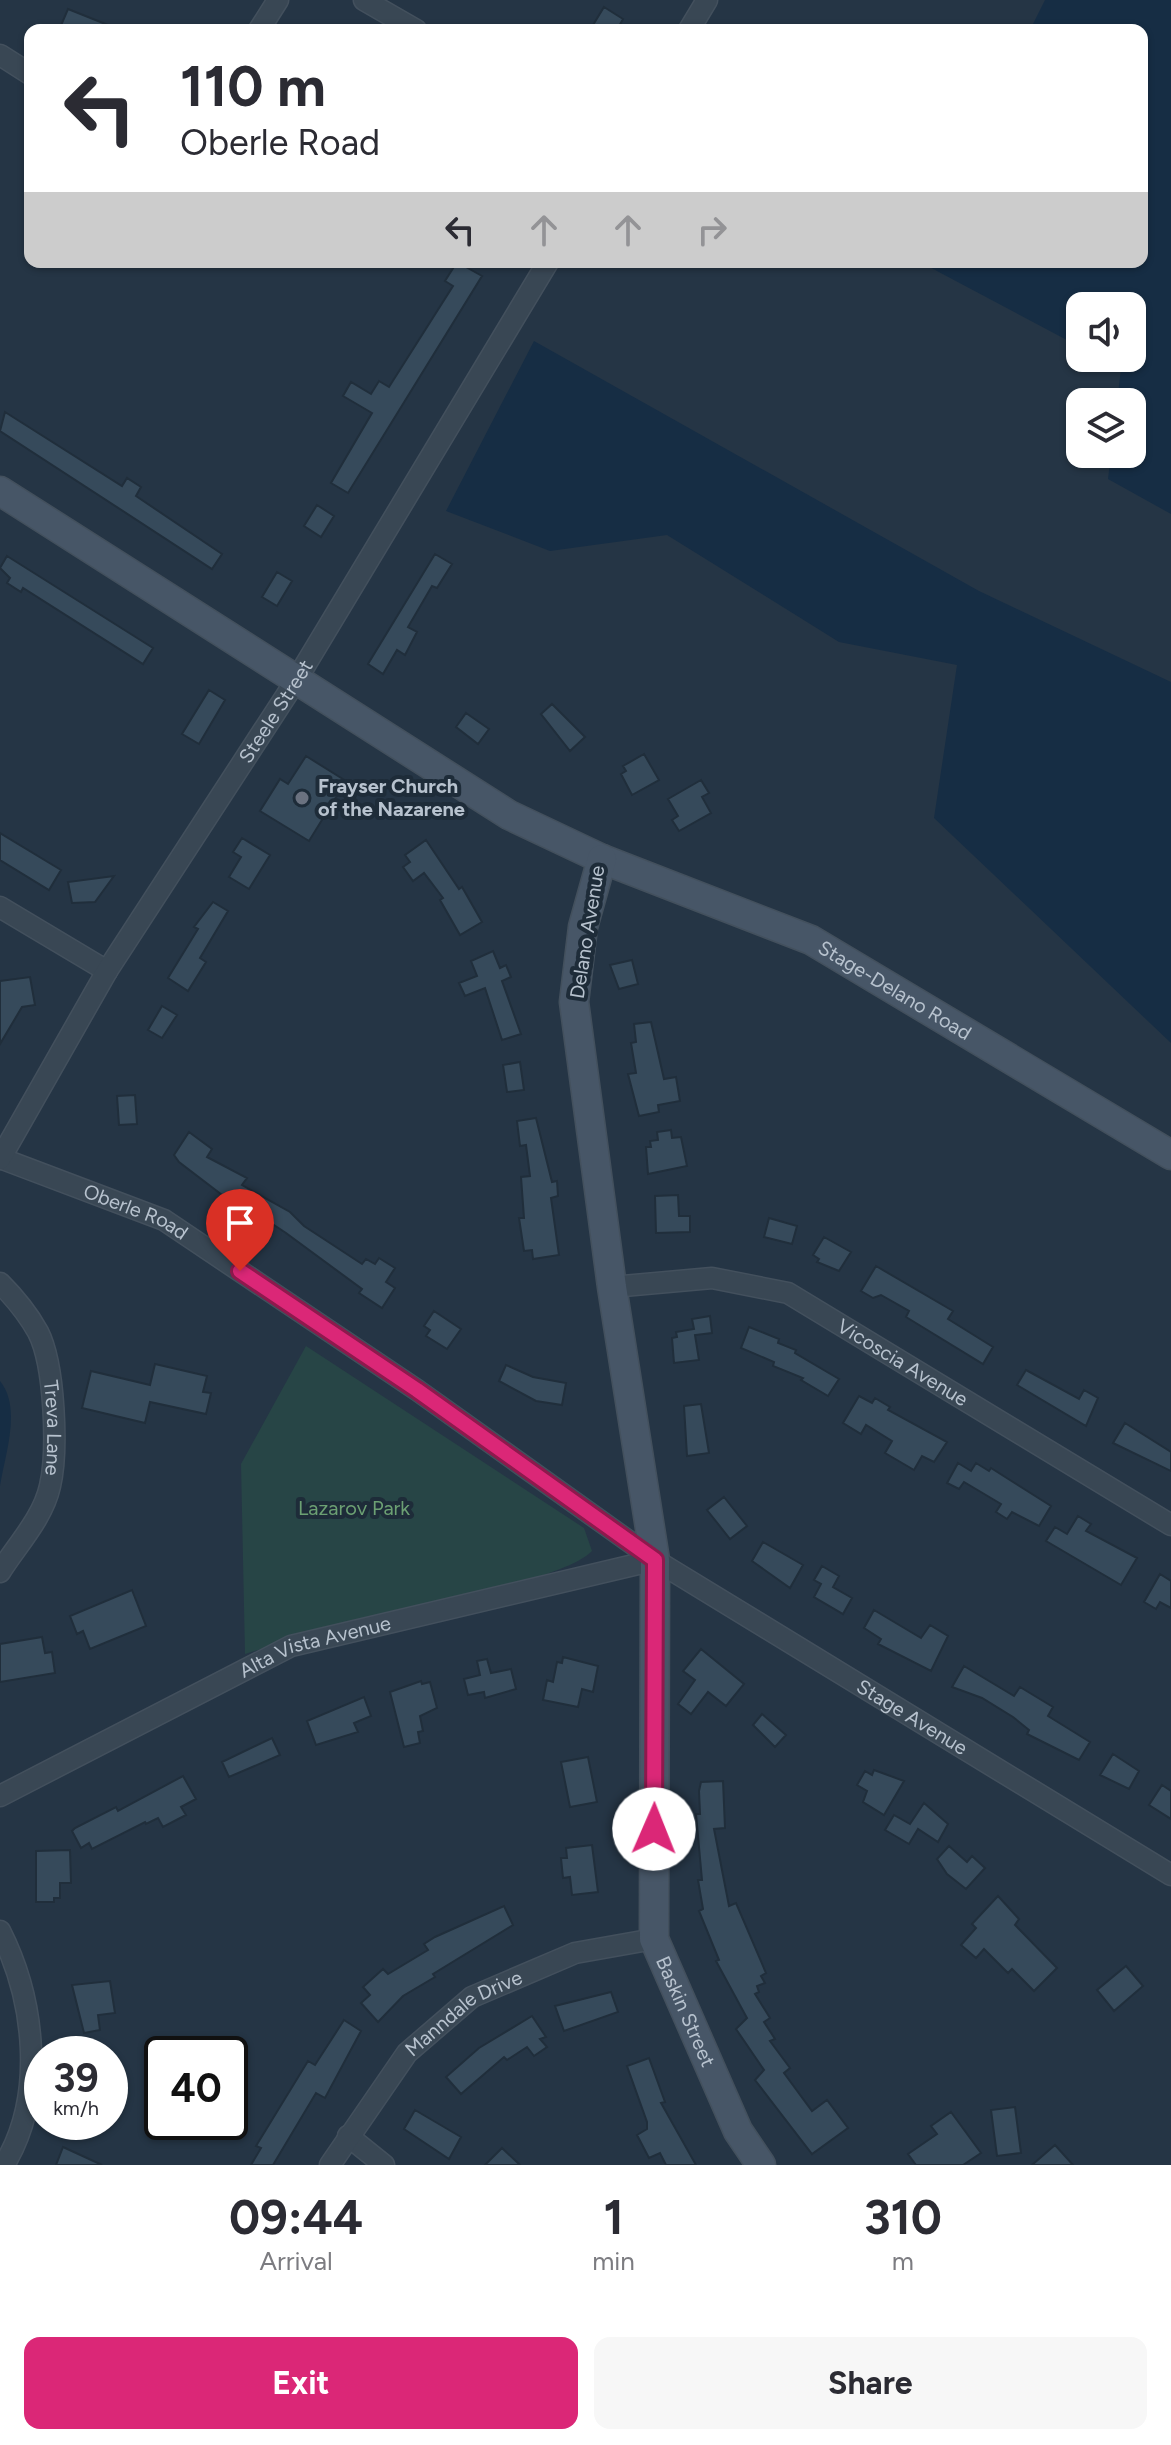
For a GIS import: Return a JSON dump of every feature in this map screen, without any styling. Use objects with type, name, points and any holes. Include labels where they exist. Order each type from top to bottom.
[{"type":"main road","name":"Delano Avenue","points":[[0,491],[295,682],[509,815],[602,859],[583,927],[574,1002],[612,1287],[655,1560]]},
{"type":"main road","name":"Stage-Delano Road","points":[[602,859],[811,940],[1171,1155]]},
{"type":"main road","name":"Baskin Street","points":[[655,1560],[654,1939],[738,2131],[761,2165]]},
{"type":"street","points":[[263,24],[278,0]]},
{"type":"street","points":[[364,0],[406,24]]},
{"type":"street","points":[[693,24],[707,0]]},
{"type":"street","points":[[0,55],[24,70]]},
{"type":"street","name":"Steele Street","points":[[0,1159],[107,971],[295,682],[544,268]]},
{"type":"street","points":[[0,907],[107,971]]},
{"type":"street","name":"Oberle Road","points":[[0,1159],[164,1220],[417,1390],[655,1560]]},
{"type":"street","name":"Vicoscia Avenue","points":[[612,1287],[712,1278],[788,1293],[1171,1525]]},
{"type":"street","name":"Treva Lane","points":[[0,1283],[18,1301],[39,1334],[47,1362],[53,1443],[50,1486],[39,1515],[0,1572]]},
{"type":"street","name":"Alta Vista Avenue","points":[[0,1796],[291,1646],[655,1560]]},
{"type":"street","name":"Stage Avenue","points":[[655,1560],[1171,1875]]},
{"type":"street","points":[[0,1931],[29,2013],[30,2093],[4,2165]]},
{"type":"street","name":"Manndale Drive","points":[[330,2165],[407,2053],[472,1997],[575,1953],[654,1939]]},
{"type":"street","points":[[348,2136],[384,2165]]},
{"type":"green space","name":"Lazarov Park","points":[[306,1346],[584,1528],[592,1551],[555,1571],[528,1580],[413,1606],[245,1654],[241,1464]]},
{"type":"water","points":[[1045,0],[1171,0],[1171,514],[1108,479],[1109,468],[1146,468],[1146,388],[1119,388],[1121,372],[1146,372],[1146,292],[1066,292],[1066,340],[931,268],[1148,268],[1148,24],[1033,24]]},
{"type":"water","points":[[534,341],[979,591],[1171,682],[1171,1043],[934,818],[957,665],[839,642],[667,535],[550,551],[446,511]]},
{"type":"water","points":[[0,1381],[7,1392],[11,1418],[0,1486]]},
{"type":"building","points":[[604,7],[623,19],[620,24],[594,24]]},
{"type":"building","points":[[68,9],[106,24],[62,24]]},
{"type":"building","points":[[453,268],[468,268],[482,276],[348,493],[331,483],[372,413],[343,396],[351,382],[371,394],[379,381],[389,387],[453,286],[445,281]]},
{"type":"building","points":[[5,412],[122,486],[127,478],[141,487],[136,496],[222,554],[212,569],[0,431]]},
{"type":"building","points":[[317,505],[334,516],[321,537],[304,526]]},
{"type":"building","points":[[435,554],[452,564],[437,588],[432,586],[408,627],[417,632],[405,655],[397,650],[383,674],[368,664]]},
{"type":"building","points":[[7,556],[153,648],[143,664],[23,588],[21,592],[7,583],[10,578],[0,568]]},
{"type":"building","points":[[277,572],[292,581],[277,606],[262,597]]},
{"type":"building","points":[[209,690],[225,700],[199,744],[182,734]]},
{"type":"building","points":[[552,704],[585,737],[570,751],[541,714]]},
{"type":"building","points":[[466,713],[489,729],[478,744],[456,727]]},
{"type":"building","points":[[644,754],[659,780],[632,795],[621,774],[626,771],[623,766]]},
{"type":"building","name":"Frayser Church of the Nazarene","points":[[306,756],[346,781],[309,841],[260,811],[280,779],[288,784]]},
{"type":"building","points":[[701,780],[709,793],[702,797],[711,813],[679,831],[672,820],[678,816],[668,799]]},
{"type":"building","points":[[0,833],[61,870],[49,890],[0,860]]},
{"type":"building","points":[[242,838],[270,855],[249,889],[229,877],[241,857],[233,852]]},
{"type":"building","points":[[426,840],[459,889],[462,887],[482,922],[460,935],[440,900],[443,898],[424,873],[413,881],[403,867],[410,862],[405,855]]},
{"type":"building","points":[[114,876],[95,902],[72,903],[68,882]]},
{"type":"building","points":[[213,902],[228,911],[200,958],[206,962],[188,991],[168,978],[198,929],[194,927]]},
{"type":"building","points":[[493,951],[500,968],[506,965],[511,977],[502,981],[521,1034],[502,1040],[485,988],[465,996],[459,983],[477,976],[471,961]]},
{"type":"building","points":[[632,960],[638,984],[619,989],[610,965]]},
{"type":"building","points":[[30,977],[35,1005],[22,1007],[0,1044],[0,981]]},
{"type":"building","points":[[162,1006],[177,1015],[162,1038],[148,1030]]},
{"type":"building","points":[[651,1022],[664,1079],[676,1077],[680,1101],[658,1105],[659,1112],[639,1116],[628,1074],[636,1073],[631,1043],[636,1042],[634,1024]]},
{"type":"building","points":[[520,1062],[524,1090],[507,1092],[503,1065]]},
{"type":"building","points":[[135,1095],[137,1124],[119,1125],[117,1096]]},
{"type":"building","points":[[536,1118],[552,1182],[557,1181],[558,1196],[551,1198],[559,1255],[533,1259],[532,1250],[524,1251],[519,1218],[524,1218],[521,1177],[530,1176],[526,1145],[520,1146],[517,1121]]},
{"type":"building","points":[[671,1130],[672,1138],[681,1137],[687,1166],[648,1174],[646,1147],[651,1147],[650,1141],[658,1140],[657,1132]]},
{"type":"building","points":[[189,1132],[212,1149],[207,1157],[247,1178],[242,1185],[290,1212],[304,1226],[362,1264],[366,1259],[375,1264],[379,1258],[395,1268],[386,1282],[395,1288],[382,1308],[359,1293],[362,1289],[286,1233],[245,1206],[243,1210],[179,1162],[174,1155]]},
{"type":"building","points":[[678,1195],[679,1216],[690,1216],[690,1232],[656,1233],[655,1196]]},
{"type":"building","points":[[769,1218],[797,1226],[792,1244],[764,1237]]},
{"type":"building","points":[[824,1237],[851,1252],[839,1271],[817,1262],[819,1259],[813,1255]]},
{"type":"building","points":[[876,1266],[953,1311],[948,1319],[993,1347],[983,1364],[906,1317],[909,1311],[881,1295],[873,1298],[861,1291]]},
{"type":"building","points":[[434,1311],[461,1329],[447,1349],[426,1336],[430,1330],[424,1326]]},
{"type":"building","points":[[710,1316],[712,1333],[695,1335],[699,1360],[674,1363],[672,1338],[677,1337],[676,1332],[694,1329],[692,1319]]},
{"type":"building","points":[[749,1327],[779,1339],[778,1343],[796,1350],[795,1353],[839,1379],[828,1396],[801,1380],[803,1378],[773,1366],[774,1362],[741,1348]]},
{"type":"building","points":[[155,1364],[207,1376],[203,1392],[211,1393],[206,1414],[150,1402],[145,1423],[82,1408],[91,1371],[150,1385]]},
{"type":"building","points":[[506,1365],[533,1377],[566,1383],[562,1405],[536,1401],[499,1381]]},
{"type":"building","points":[[1026,1370],[1079,1399],[1084,1390],[1098,1398],[1086,1426],[1017,1385]]},
{"type":"building","points":[[859,1396],[872,1403],[875,1398],[890,1407],[888,1410],[947,1442],[934,1462],[922,1456],[914,1470],[885,1453],[892,1441],[866,1425],[861,1434],[843,1423]]},
{"type":"building","points":[[701,1404],[709,1453],[687,1456],[684,1406]]},
{"type":"building","points":[[1125,1423],[1171,1452],[1171,1471],[1113,1443]]},
{"type":"building","points":[[958,1463],[971,1471],[976,1463],[989,1471],[991,1468],[1051,1506],[1039,1526],[1012,1512],[1007,1519],[996,1512],[1001,1504],[964,1482],[959,1489],[947,1483]]},
{"type":"building","points":[[724,1497],[747,1526],[730,1539],[707,1510]]},
{"type":"building","points":[[1078,1516],[1091,1524],[1086,1531],[1137,1558],[1121,1585],[1046,1541],[1055,1527],[1067,1534]]},
{"type":"building","points":[[763,1542],[803,1565],[790,1588],[752,1561]]},
{"type":"building","points":[[822,1566],[839,1576],[833,1587],[852,1598],[843,1614],[814,1597],[821,1584],[814,1580]]},
{"type":"building","points":[[1160,1574],[1171,1581],[1171,1608],[1160,1602],[1156,1609],[1144,1602]]},
{"type":"building","points":[[132,1590],[146,1626],[90,1649],[83,1631],[77,1634],[70,1616]]},
{"type":"building","points":[[874,1610],[921,1638],[930,1625],[948,1636],[931,1671],[878,1644],[881,1639],[864,1628]]},
{"type":"building","points":[[42,1637],[45,1653],[52,1652],[55,1673],[0,1682],[0,1644]]},
{"type":"building","points":[[701,1649],[744,1684],[726,1706],[708,1692],[691,1714],[678,1704],[695,1680],[683,1671]]},
{"type":"building","points":[[563,1657],[598,1666],[593,1692],[582,1689],[578,1707],[543,1700],[547,1680],[553,1682],[557,1662],[562,1663]]},
{"type":"building","points":[[487,1659],[491,1673],[511,1669],[516,1689],[485,1698],[484,1692],[468,1695],[464,1679],[480,1675],[477,1661]]},
{"type":"building","points":[[964,1666],[1014,1696],[1020,1687],[1053,1707],[1048,1716],[1090,1742],[1079,1760],[1027,1734],[1029,1730],[1013,1717],[982,1698],[952,1687]]},
{"type":"building","points":[[421,1681],[422,1684],[430,1682],[437,1708],[420,1716],[423,1731],[418,1732],[420,1743],[404,1747],[390,1692]]},
{"type":"building","points":[[364,1697],[371,1716],[354,1723],[358,1732],[316,1745],[307,1721]]},
{"type":"building","points":[[762,1714],[786,1735],[775,1747],[753,1725]]},
{"type":"building","points":[[272,1738],[280,1755],[229,1777],[222,1762]]},
{"type":"building","points":[[1113,1754],[1139,1771],[1129,1789],[1100,1775]]},
{"type":"building","points":[[588,1757],[597,1802],[570,1807],[561,1762]]},
{"type":"building","points":[[874,1770],[904,1781],[884,1815],[863,1802],[867,1791],[857,1785],[865,1771],[872,1775]]},
{"type":"building","points":[[183,1776],[196,1799],[181,1807],[186,1815],[163,1827],[158,1818],[145,1822],[92,1849],[89,1843],[81,1848],[72,1831],[75,1828],[116,1807],[118,1811]]},
{"type":"building","points":[[723,1781],[725,1828],[714,1829],[729,1906],[736,1903],[766,1973],[761,1976],[765,1983],[757,1986],[759,1992],[755,1994],[770,2018],[764,2022],[775,2039],[770,2041],[790,2068],[784,2073],[812,2111],[827,2100],[848,2128],[812,2154],[755,2080],[764,2070],[736,2029],[747,2018],[716,1961],[719,1960],[699,1911],[703,1909],[698,1880],[702,1880],[696,1814],[700,1814],[699,1791],[701,1782]]},
{"type":"building","points":[[1162,1785],[1171,1791],[1171,1819],[1149,1805]]},
{"type":"building","points":[[924,1803],[948,1824],[938,1842],[918,1829],[909,1844],[885,1830],[894,1815],[910,1824]]},
{"type":"building","points":[[592,1845],[598,1892],[572,1895],[570,1877],[563,1878],[561,1858],[567,1858],[566,1848]]},
{"type":"building","points":[[949,1846],[967,1862],[972,1856],[985,1868],[966,1889],[947,1874],[937,1859]]},
{"type":"building","points":[[70,1850],[71,1883],[60,1883],[60,1898],[54,1898],[54,1902],[36,1902],[36,1851]]},
{"type":"building","points":[[998,1896],[1019,1919],[1015,1925],[1057,1968],[1034,1991],[1012,1969],[1008,1973],[984,1949],[976,1958],[961,1945],[976,1928],[972,1924]]},
{"type":"building","points":[[504,1906],[513,1925],[433,1974],[435,1977],[403,1996],[378,2022],[361,2003],[370,1995],[363,1987],[383,1969],[388,1974],[428,1950],[424,1944],[435,1937]]},
{"type":"building","points":[[1126,1966],[1143,1986],[1114,2011],[1097,1990]]},
{"type":"building","points":[[110,1981],[115,2013],[98,2015],[100,2030],[84,2033],[72,1985]]},
{"type":"building","points":[[611,1992],[618,2012],[564,2031],[555,2006]]},
{"type":"building","points":[[532,2016],[546,2037],[540,2039],[547,2047],[534,2056],[527,2047],[507,2060],[504,2057],[461,2094],[446,2077],[479,2048]]},
{"type":"building","points":[[344,2020],[361,2031],[325,2098],[316,2093],[273,2165],[251,2165],[261,2148],[256,2146],[308,2061],[315,2065]]},
{"type":"building","points":[[649,2058],[665,2102],[661,2103],[696,2165],[666,2165],[660,2153],[649,2158],[637,2135],[647,2129],[647,2122],[627,2066]]},
{"type":"building","points":[[1015,2107],[1021,2153],[997,2156],[991,2110]]},
{"type":"building","points":[[415,2110],[461,2137],[449,2159],[404,2129]]},
{"type":"building","points":[[951,2112],[981,2153],[963,2165],[916,2165],[908,2154],[937,2134],[931,2126]]},
{"type":"building","points":[[1055,2145],[1073,2165],[1032,2165]]},
{"type":"building","points":[[63,2147],[102,2165],[56,2165]]},
{"type":"building","points":[[502,2148],[520,2165],[485,2165]]},
{"type":"place","name":"Frayser Church of the Nazarene","points":[[302,798]]},
{"type":"route","points":[[240,1271],[417,1390],[655,1560],[654,1829]]}]
